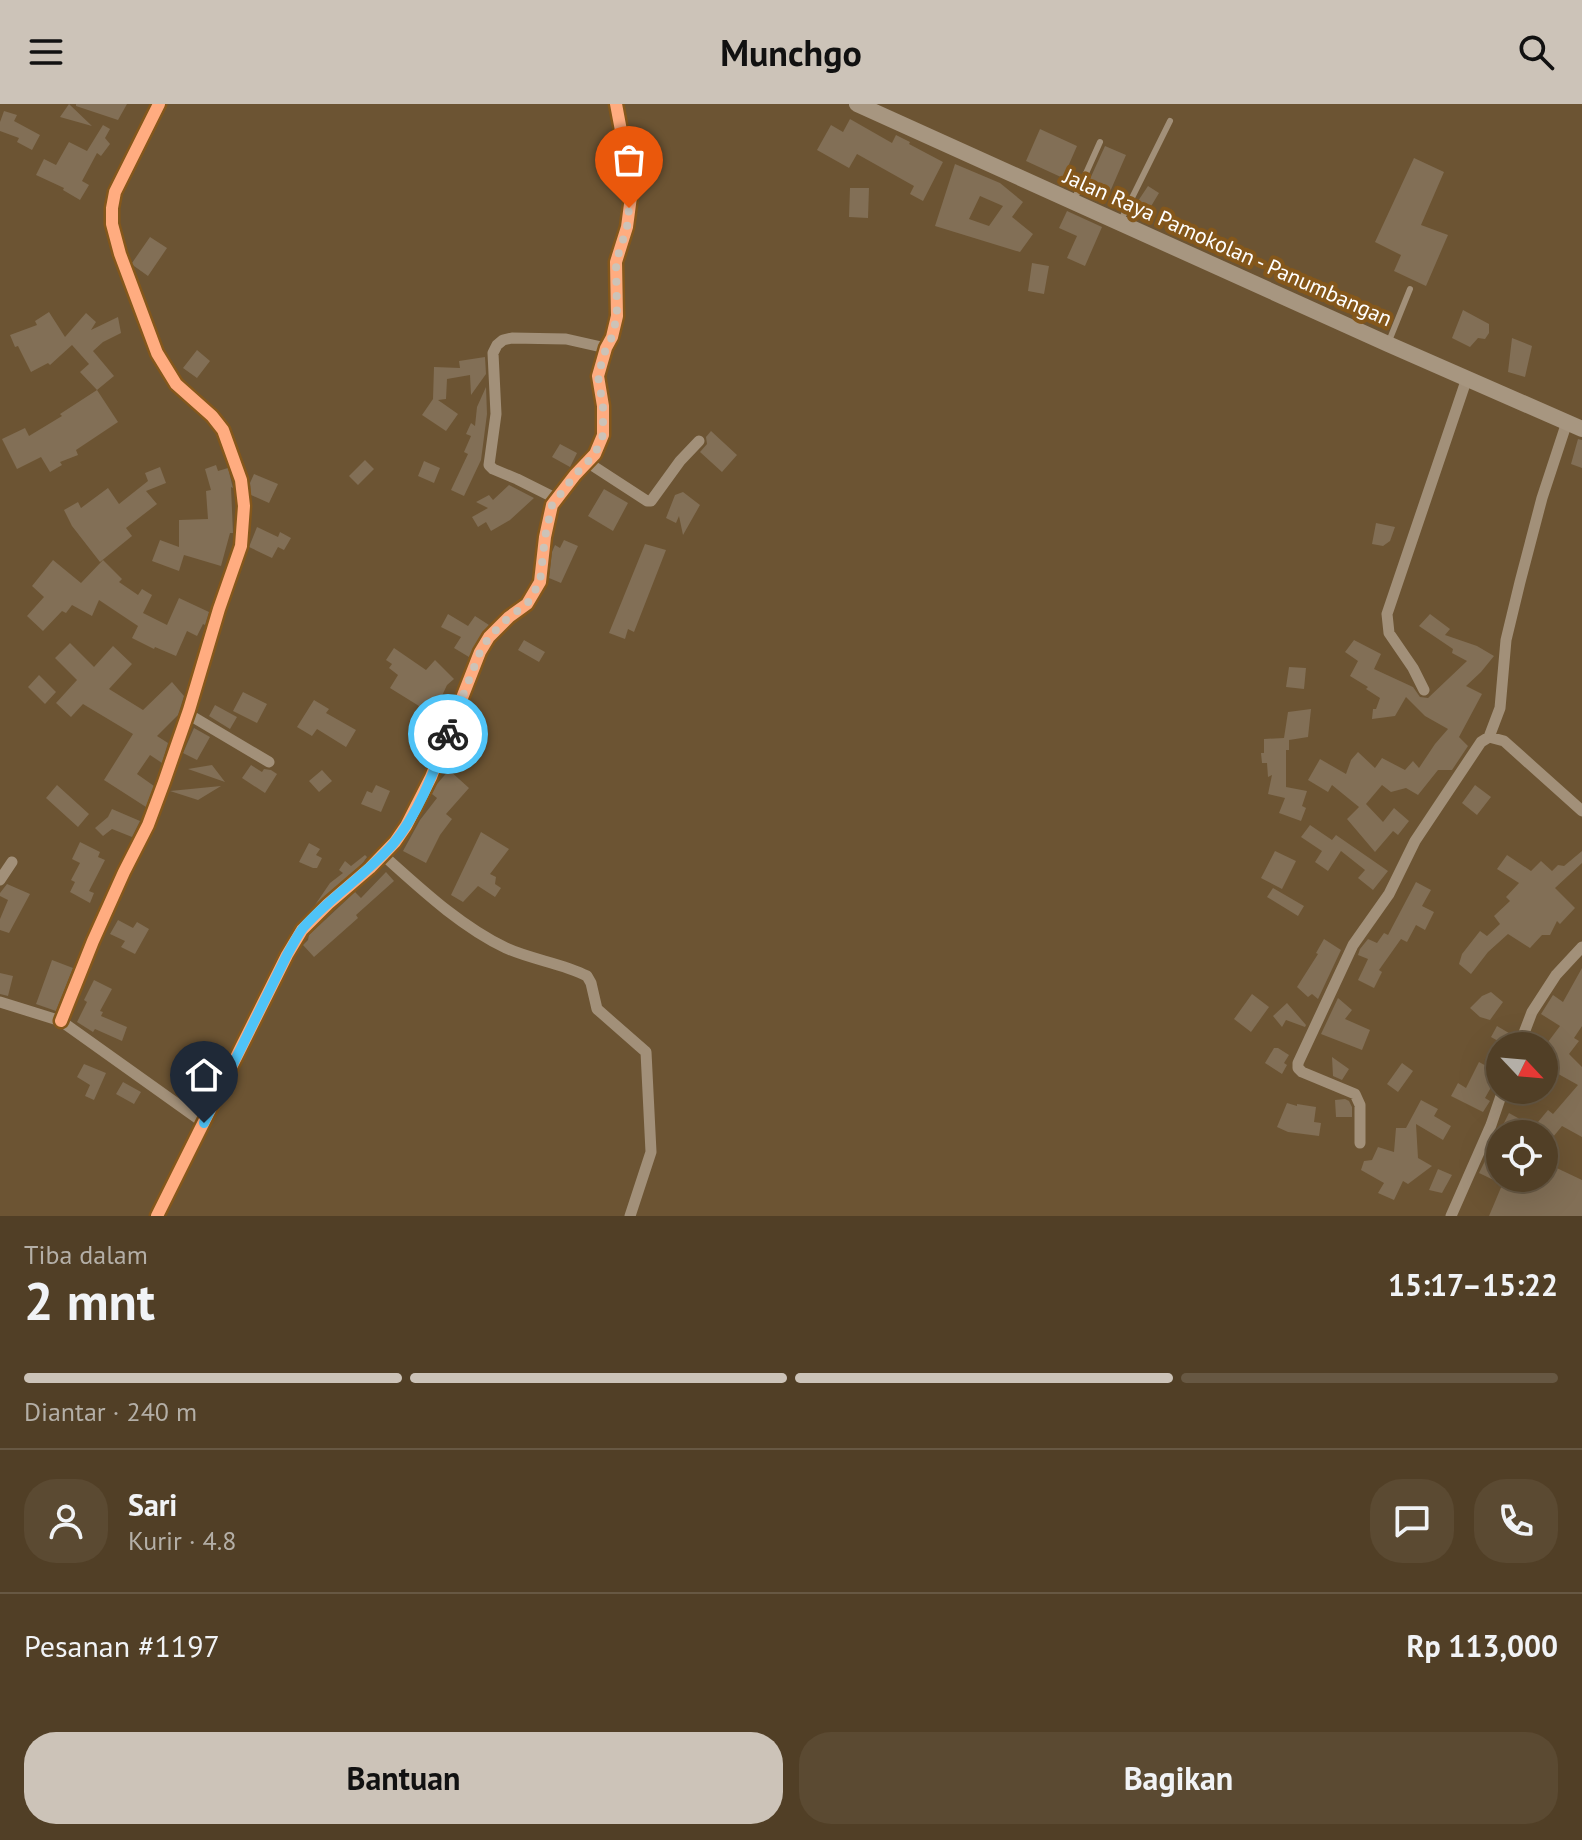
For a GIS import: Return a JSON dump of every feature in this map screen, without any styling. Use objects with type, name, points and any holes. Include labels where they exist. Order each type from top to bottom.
[{"type":"main road","name":"Jalan Raya Pamokolan - Panumbangan","points":[[857,104],[1575,425]]},
{"type":"street","points":[[61,1021],[93,941],[148,825],[188,714],[241,546],[244,506],[241,480],[223,430],[176,384],[157,353],[112,224],[115,192],[159,104]]},
{"type":"street","points":[[157,1216],[302,930],[383,855],[406,826],[431,777],[480,652],[489,637],[527,604],[540,582],[552,505],[595,454],[603,435],[603,406],[598,376],[617,316],[616,262],[627,227],[632,189],[616,104]]},
{"type":"street","points":[[557,499],[489,465],[496,414],[493,353],[503,340],[512,338],[566,339],[606,348]]},
{"type":"street","points":[[1424,690],[1389,633],[1387,614],[1467,378]]},
{"type":"street","points":[[1360,1143],[1360,1105],[1355,1094],[1307,1075],[1298,1068],[1298,1063],[1353,945],[1389,894],[1435,809],[1481,742],[1489,737],[1500,708],[1506,640],[1542,498],[1575,425]]},
{"type":"street","points":[[587,462],[620,485],[651,501],[699,441]]},
{"type":"street","points":[[188,714],[269,762]]},
{"type":"street","points":[[1489,737],[1504,741],[1582,811]]},
{"type":"street","points":[[383,855],[480,934],[512,950],[587,976],[597,1009],[646,1052],[651,1152],[630,1216]]},
{"type":"street","points":[[0,880],[12,862]]},
{"type":"street","points":[[1524,1032],[1532,1012],[1556,975],[1582,947]]},
{"type":"street","points":[[0,1002],[61,1021],[204,1123]]},
{"type":"street","points":[[1451,1216],[1498,1104]]},
{"type":"lane","points":[[1120,223],[1170,121]]},
{"type":"lane","points":[[1073,202],[1100,142]]},
{"type":"lane","points":[[1388,344],[1410,289]]},
{"type":"building","points":[[69,104],[92,126],[60,117]]},
{"type":"building","points":[[76,104],[127,104],[118,120]]},
{"type":"building","points":[[4,111],[17,115],[14,121],[40,135],[32,150],[17,142],[19,138],[0,131]]},
{"type":"building","points":[[850,119],[892,143],[896,135],[943,162],[923,201],[910,194],[914,186],[857,154],[849,168],[817,150],[831,125],[843,132]]},
{"type":"building","points":[[103,125],[110,129],[105,138],[110,144],[101,156],[97,153],[82,181],[89,185],[80,200],[64,188],[36,175],[44,159],[56,165],[69,142],[87,151]]},
{"type":"building","points":[[1040,129],[1077,146],[1063,178],[1026,161]]},
{"type":"building","points":[[1105,146],[1126,155],[1106,201],[1084,192]]},
{"type":"building","points":[[1414,158],[1444,172],[1421,225],[1448,235],[1426,286],[1394,271],[1401,255],[1375,242]]},
{"type":"building","points":[[955,164],[1000,183],[1023,202],[1012,217],[1033,234],[1020,252],[935,226]],"holes":[[[980,196],[1003,206],[989,226],[969,219]]]},
{"type":"building","points":[[1148,186],[1159,193],[1144,218],[1132,210]]},
{"type":"building","points":[[850,188],[869,188],[868,218],[849,217]]},
{"type":"building","points":[[1067,211],[1102,227],[1085,266],[1067,258],[1077,236],[1059,228]]},
{"type":"building","points":[[150,237],[167,248],[148,276],[132,263]]},
{"type":"building","points":[[1032,263],[1049,266],[1044,294],[1028,291]]},
{"type":"building","points":[[1463,310],[1489,324],[1485,339],[1478,338],[1470,347],[1452,338]]},
{"type":"building","points":[[49,312],[65,337],[86,313],[96,322],[91,330],[118,317],[121,333],[93,351],[114,376],[97,390],[80,372],[89,364],[72,345],[50,365],[48,363],[31,372],[18,346],[15,347],[10,335],[37,325],[35,321]]},
{"type":"building","points":[[1512,338],[1532,346],[1525,377],[1508,372]]},
{"type":"building","points":[[197,350],[210,361],[197,378],[183,368]]},
{"type":"building","points":[[485,357],[486,374],[471,395],[470,375],[447,379],[446,399],[438,400],[458,414],[446,431],[422,415],[433,399],[434,367],[460,368],[459,361]]},
{"type":"building","points":[[486,387],[487,414],[481,460],[464,496],[451,490],[468,454],[464,452],[471,436],[466,434],[471,423],[475,426],[477,407]]},
{"type":"building","points":[[97,390],[118,422],[76,450],[78,455],[60,462],[62,465],[50,472],[41,457],[17,469],[2,439],[25,428],[29,436]]},
{"type":"building","points":[[711,431],[737,455],[722,472],[700,452],[707,444],[706,437]]},
{"type":"building","points":[[1578,439],[1582,440],[1582,468],[1571,464]]},
{"type":"building","points":[[560,444],[577,453],[570,467],[552,457]]},
{"type":"building","points":[[365,460],[374,469],[358,485],[349,476]]},
{"type":"building","points":[[424,461],[440,468],[434,483],[418,476]]},
{"type":"building","points":[[216,465],[218,471],[228,468],[233,488],[233,533],[230,533],[221,566],[184,555],[179,571],[152,561],[160,540],[179,547],[179,520],[208,519],[206,491],[211,490],[205,469]]},
{"type":"building","points":[[160,467],[166,483],[146,491],[157,504],[126,528],[132,536],[100,562],[72,526],[64,510],[78,502],[81,508],[108,488],[119,504],[148,481],[145,473]]},
{"type":"building","points":[[254,474],[278,484],[269,503],[251,495],[250,483]]},
{"type":"building","points":[[509,485],[534,498],[510,520],[491,531],[486,522],[478,527],[472,517],[488,508],[476,502],[489,495],[493,500]]},
{"type":"building","points":[[604,489],[628,503],[613,531],[588,516]]},
{"type":"building","points":[[683,492],[700,505],[683,535],[679,516],[676,523],[666,518],[675,495]]},
{"type":"building","points":[[1376,523],[1395,527],[1390,541],[1383,546],[1372,544]]},
{"type":"building","points":[[257,527],[278,537],[280,532],[291,538],[284,550],[278,547],[272,558],[249,547]]},
{"type":"building","points":[[564,540],[578,546],[561,583],[549,578],[552,552],[555,545],[560,548]]},
{"type":"building","points":[[645,544],[666,550],[634,632],[628,629],[625,639],[609,633]]},
{"type":"building","points":[[53,560],[81,583],[103,560],[122,579],[119,582],[138,595],[142,589],[152,595],[143,613],[167,625],[179,598],[209,612],[205,625],[197,636],[187,631],[176,656],[132,638],[138,626],[99,600],[92,616],[72,605],[43,631],[27,616],[44,597],[32,586]]},
{"type":"building","points":[[448,614],[468,626],[475,616],[489,625],[469,657],[454,648],[461,637],[441,627]]},
{"type":"building","points":[[1430,614],[1450,629],[1445,635],[1477,646],[1494,656],[1466,686],[1482,694],[1459,737],[1468,746],[1452,770],[1438,770],[1418,795],[1406,788],[1391,792],[1382,785],[1366,804],[1383,822],[1394,808],[1409,821],[1398,835],[1393,831],[1375,852],[1347,819],[1359,807],[1332,785],[1328,792],[1308,780],[1320,759],[1346,774],[1358,752],[1375,768],[1382,758],[1405,770],[1413,761],[1419,768],[1448,729],[1425,716],[1406,697],[1395,716],[1372,719],[1373,709],[1376,709],[1380,698],[1350,676],[1358,661],[1345,652],[1354,640],[1381,654],[1374,669],[1413,687],[1420,697],[1428,698],[1467,661],[1419,626]]},
{"type":"building","points":[[524,640],[545,652],[539,662],[518,650]]},
{"type":"building","points":[[70,643],[94,667],[113,646],[132,664],[109,689],[143,710],[172,682],[184,696],[178,715],[157,736],[168,743],[162,763],[150,755],[137,774],[154,786],[146,807],[104,780],[133,734],[83,704],[71,717],[56,703],[77,680],[55,658]]},
{"type":"building","points":[[394,648],[426,670],[435,660],[454,679],[447,685],[440,700],[449,705],[440,721],[433,717],[425,730],[410,721],[419,706],[390,688],[398,675],[389,668],[392,664],[386,660]]},
{"type":"building","points":[[1289,667],[1306,668],[1304,689],[1286,687]]},
{"type":"building","points":[[39,675],[56,692],[45,704],[28,687]]},
{"type":"building","points":[[243,692],[267,704],[257,723],[233,711]]},
{"type":"building","points":[[314,700],[329,709],[326,713],[356,730],[346,747],[317,729],[312,736],[297,727]]},
{"type":"building","points":[[215,705],[237,717],[230,729],[209,716]]},
{"type":"building","points":[[1311,709],[1308,737],[1289,740],[1289,750],[1286,750],[1286,787],[1307,791],[1301,821],[1279,813],[1285,798],[1268,794],[1272,775],[1268,777],[1267,763],[1262,763],[1261,753],[1264,753],[1264,739],[1284,738],[1288,712]]},
{"type":"building","points":[[194,728],[210,737],[197,760],[183,753]]},
{"type":"building","points":[[212,765],[225,782],[188,769]]},
{"type":"building","points":[[251,765],[262,772],[264,769],[277,774],[265,793],[242,778]]},
{"type":"building","points":[[322,770],[332,781],[319,792],[309,781]]},
{"type":"building","points":[[449,770],[469,788],[446,814],[452,819],[426,863],[403,851],[420,820],[437,798],[432,794],[437,784]]},
{"type":"building","points":[[57,785],[89,814],[78,827],[46,798]]},
{"type":"building","points":[[376,785],[390,791],[381,812],[361,804],[367,791],[372,793]]},
{"type":"building","points":[[1475,785],[1491,797],[1477,815],[1462,803]]},
{"type":"building","points":[[221,786],[198,800],[170,791]]},
{"type":"building","points":[[112,809],[140,821],[132,837],[112,829],[103,836],[95,828]]},
{"type":"building","points":[[1310,825],[1332,840],[1336,835],[1388,871],[1373,890],[1358,878],[1365,870],[1341,851],[1328,871],[1315,862],[1322,851],[1301,837]]},
{"type":"building","points":[[481,832],[509,849],[490,874],[496,877],[495,884],[501,888],[495,897],[478,886],[463,902],[451,895]]},
{"type":"building","points":[[80,842],[100,852],[98,857],[105,860],[89,891],[94,893],[90,903],[70,892],[75,882],[71,880],[80,863],[72,859]]},
{"type":"building","points":[[309,843],[320,849],[316,855],[322,858],[317,868],[299,862]]},
{"type":"building","points":[[1275,851],[1296,861],[1282,889],[1261,878]]},
{"type":"building","points":[[1582,851],[1582,863],[1555,888],[1575,908],[1560,924],[1557,921],[1550,935],[1542,935],[1530,948],[1508,934],[1488,952],[1471,974],[1459,964],[1462,954],[1480,931],[1487,936],[1500,924],[1494,916],[1510,901],[1506,897],[1519,883],[1497,869],[1507,855],[1531,871],[1541,861],[1552,871],[1558,865],[1564,866]]},
{"type":"building","points":[[365,855],[367,857],[362,864],[315,905],[330,883],[343,873],[339,870],[345,861],[351,866]]},
{"type":"building","points":[[386,872],[394,881],[314,957],[303,945],[309,935],[355,892],[361,898]]},
{"type":"building","points":[[1416,882],[1431,890],[1422,906],[1434,912],[1425,930],[1416,925],[1407,942],[1401,939],[1379,970],[1382,972],[1374,988],[1358,980],[1368,959],[1358,955],[1360,949],[1368,939],[1377,943],[1384,933],[1388,935]]},
{"type":"building","points":[[7,884],[30,894],[9,933],[0,930],[0,919],[8,900],[0,893]]},
{"type":"building","points":[[1273,888],[1304,906],[1298,916],[1267,897]]},
{"type":"building","points":[[118,920],[133,928],[137,922],[149,929],[135,954],[121,947],[125,941],[110,934]]},
{"type":"building","points":[[1324,939],[1341,950],[1318,999],[1312,994],[1308,997],[1297,987]]},
{"type":"building","points":[[52,960],[73,968],[56,1011],[36,1004]]},
{"type":"building","points":[[1582,968],[1582,1026],[1574,1038],[1579,1041],[1569,1054],[1582,1067],[1582,1137],[1562,1126],[1558,1131],[1558,1120],[1540,1120],[1548,1110],[1553,1114],[1578,1085],[1558,1074],[1558,1032],[1556,1032],[1560,1026],[1541,1014],[1553,995],[1563,1002]]},
{"type":"building","points":[[0,973],[13,976],[8,996],[0,994]]},
{"type":"building","points":[[94,980],[112,989],[100,1011],[103,1012],[101,1016],[127,1027],[122,1041],[95,1029],[93,1032],[77,1022]]},
{"type":"building","points":[[1491,992],[1503,1002],[1490,1020],[1480,1017],[1470,1008]]},
{"type":"building","points":[[1252,994],[1269,1007],[1251,1032],[1234,1019]]},
{"type":"building","points":[[1338,998],[1352,1010],[1345,1019],[1370,1030],[1362,1050],[1321,1034]]},
{"type":"building","points":[[1287,1003],[1305,1027],[1286,1020],[1282,1027],[1273,1016]]},
{"type":"building","points":[[1497,1026],[1507,1032],[1494,1032]]},
{"type":"building","points":[[1274,1048],[1289,1055],[1282,1074],[1265,1063]]},
{"type":"building","points":[[1332,1057],[1349,1069],[1342,1080],[1333,1076]]},
{"type":"building","points":[[1479,1062],[1486,1066],[1485,1098],[1488,1104],[1483,1112],[1451,1096],[1458,1083],[1466,1088]]},
{"type":"building","points":[[1402,1063],[1413,1071],[1398,1092],[1387,1084]]},
{"type":"building","points":[[84,1064],[106,1073],[94,1100],[85,1096],[90,1085],[77,1077]]},
{"type":"building","points":[[123,1082],[141,1092],[134,1104],[116,1094]]},
{"type":"building","points":[[1345,1099],[1352,1107],[1352,1117],[1336,1117],[1335,1100]]},
{"type":"building","points":[[1421,1100],[1438,1109],[1434,1116],[1451,1126],[1443,1140],[1416,1124],[1418,1158],[1432,1166],[1408,1184],[1403,1181],[1394,1200],[1378,1193],[1384,1183],[1361,1170],[1364,1161],[1372,1160],[1378,1147],[1394,1152],[1396,1128],[1406,1128]]},
{"type":"building","points":[[1287,1103],[1316,1107],[1314,1122],[1321,1123],[1319,1136],[1288,1132],[1277,1127]]},
{"type":"building","points":[[1509,1113],[1521,1120],[1506,1120]]},
{"type":"building","points":[[1486,1159],[1486,1176],[1479,1173]]},
{"type":"building","points":[[1438,1169],[1452,1175],[1442,1193],[1429,1190]]},
{"type":"building","points":[[1558,1169],[1582,1180],[1582,1216],[1489,1216],[1499,1192],[1558,1192]]},
{"type":"cycle path","points":[[61,1021],[93,941],[148,825],[189,710],[241,546],[244,506],[241,480],[223,430],[176,384],[157,353],[112,224],[115,192],[159,104]]},
{"type":"cycle path","points":[[157,1216],[302,930],[370,868],[406,826],[431,777],[480,652],[489,637],[527,604],[540,582],[552,505],[595,454],[603,435],[603,406],[598,376],[617,316],[616,262],[627,227],[632,189],[616,104]]},
{"type":"way so far","points":[[448,734],[480,652],[489,637],[527,604],[540,582],[552,505],[595,454],[603,435],[603,406],[598,376],[617,316],[616,262],[627,227],[629,208]]},
{"type":"route","points":[[204,1123],[302,930],[395,842],[431,777],[448,734]]}]
